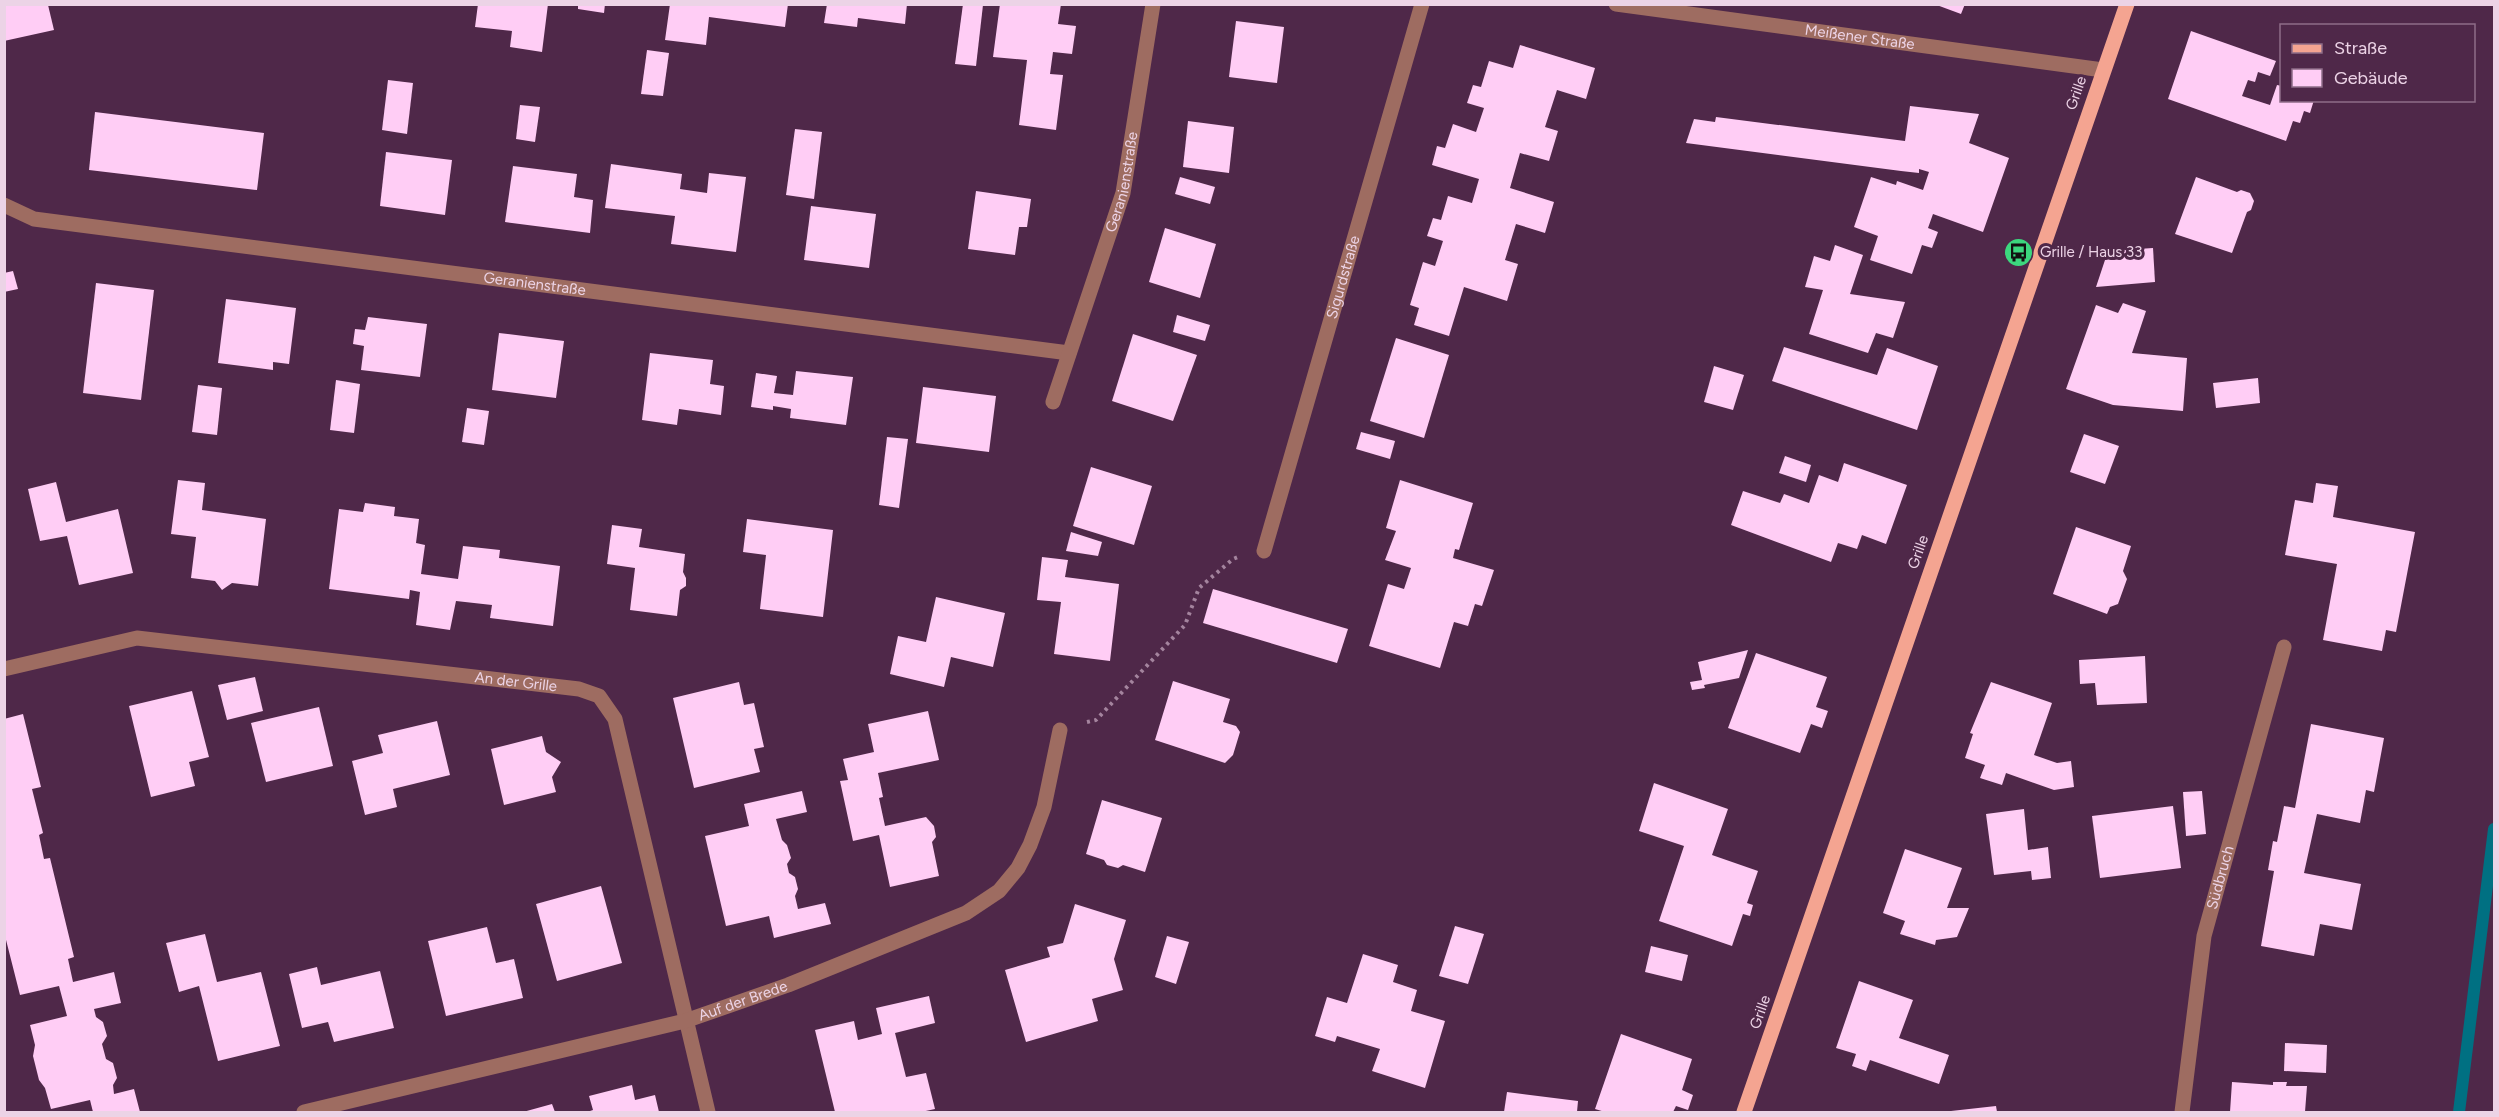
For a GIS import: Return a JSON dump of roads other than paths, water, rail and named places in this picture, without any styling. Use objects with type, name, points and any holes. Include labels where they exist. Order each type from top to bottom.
[{"type":"main road","name":"Grille","points":[[1744,1113],[2127,4]]},
{"type":"street","name":"Geranienstraße","points":[[1053,402],[1123,193],[1153,4]]},
{"type":"street","name":"Sigurdstraße","points":[[1264,551],[1422,4]]},
{"type":"street","name":"Meißener Straße","points":[[1616,4],[1731,12],[2103,70]]},
{"type":"street","name":"Geranienstraße","points":[[4,205],[34,219],[1069,353]]},
{"type":"street","name":"An der Grille","points":[[4,669],[137,638],[579,689],[599,696],[615,719],[708,1113]]},
{"type":"street","name":"Südbruch","points":[[2182,1113],[2204,936],[2284,647]]},
{"type":"street","name":"Auf der Brede","points":[[304,1113],[686,1021],[788,985],[966,913],[999,891],[1018,868],[1030,845],[1044,807],[1060,730]]},
{"type":"waterway","points":[[2459,1112],[2494,829]]},
{"type":"place","name":"Grille / Haus 33","points":[[2019,252]]}]
